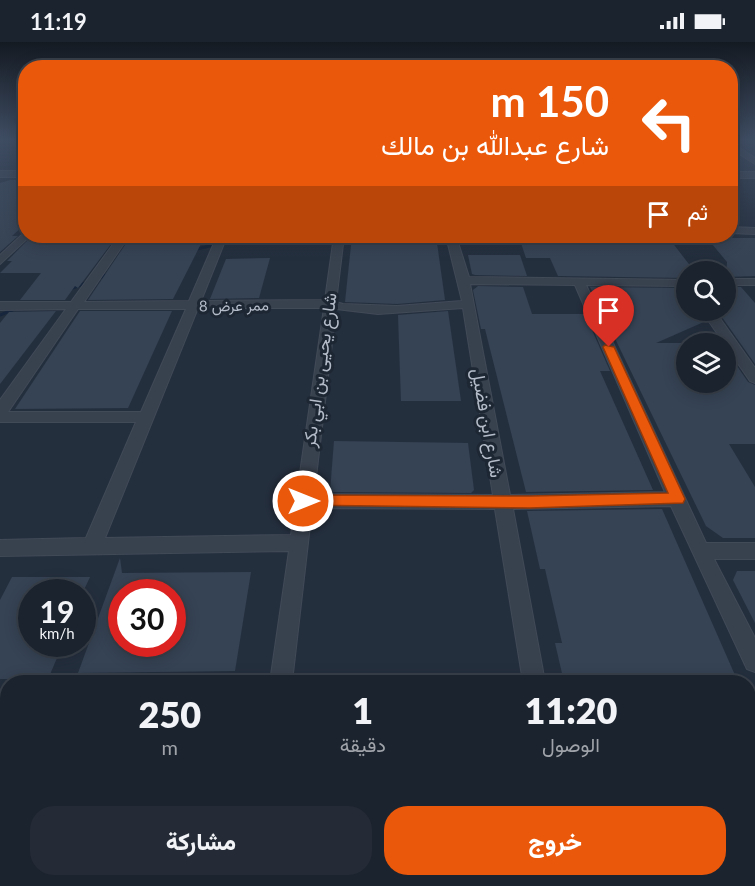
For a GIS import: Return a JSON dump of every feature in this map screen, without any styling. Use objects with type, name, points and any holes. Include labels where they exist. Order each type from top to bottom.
[{"type":"street","points":[[738,230],[755,231]]},
{"type":"street","points":[[0,261],[18,242]]},
{"type":"street","points":[[0,411],[119,243]]},
{"type":"street","points":[[92,547],[219,243]]},
{"type":"street","name":"شارع يحيى بن ابي بكر","points":[[282,675],[338,243]]},
{"type":"street","name":"شارع ابن فضيل","points":[[453,243],[464,280],[466,304],[500,500],[533,675]]},
{"type":"street","points":[[464,280],[676,283]]},
{"type":"street","points":[[579,282],[700,550],[755,661]]},
{"type":"street","points":[[736,282],[755,282]]},
{"type":"street","name":"ممر عرض 8","points":[[0,306],[329,304],[339,307],[431,308],[466,304]]},
{"type":"street","points":[[714,321],[755,378]]},
{"type":"street","points":[[0,417],[145,417]]},
{"type":"street","points":[[303,501],[500,500],[530,502],[678,499]]},
{"type":"street","points":[[0,548],[298,543]]},
{"type":"street","points":[[700,550],[755,551]]},
{"type":"building","points":[[18,180],[18,230],[12,236],[18,236],[0,252],[0,183]]},
{"type":"building","points":[[738,238],[755,238],[755,276],[736,277],[736,261],[726,261],[711,243],[738,243]]},
{"type":"building","points":[[25,243],[112,243],[78,288],[75,286],[65,300],[20,300],[41,273],[0,273],[12,261],[7,261]]},
{"type":"building","points":[[126,243],[201,243],[173,299],[88,300]]},
{"type":"building","points":[[351,243],[437,243],[445,300],[397,304],[345,302]]},
{"type":"building","points":[[521,243],[673,243],[687,261],[676,261],[676,278],[558,276],[550,258],[526,258]]},
{"type":"building","points":[[468,255],[520,255],[527,276],[472,274]]},
{"type":"building","points":[[270,258],[259,298],[210,299],[226,259]]},
{"type":"building","points":[[478,286],[523,287],[532,314],[585,314],[610,371],[600,371],[653,490],[526,492],[485,329],[481,329],[473,290]]},
{"type":"building","points":[[590,287],[676,288],[676,321],[706,321],[656,343],[676,343],[676,393],[736,393],[736,365],[748,382],[755,385],[755,444],[729,444],[755,487],[755,538],[723,538],[706,526]]},
{"type":"building","points":[[736,287],[741,287],[755,303],[755,364],[736,337],[736,333],[733,333],[725,321],[736,321]]},
{"type":"building","points":[[56,311],[0,384],[0,323],[9,312]]},
{"type":"building","points":[[80,311],[172,311],[128,408],[15,409]]},
{"type":"building","points":[[448,311],[461,401],[401,401],[398,315]]},
{"type":"building","points":[[334,441],[468,443],[474,490],[471,493],[330,492]]},
{"type":"building","points":[[662,509],[735,675],[562,675],[555,643],[562,643],[545,569],[540,569],[527,511]]},
{"type":"building","points":[[120,558],[122,573],[251,572],[235,671],[78,673],[84,657],[96,657],[96,624],[108,591],[108,657],[186,657],[186,579],[112,579]]},
{"type":"building","points":[[737,571],[755,571],[755,623],[733,580]]},
{"type":"building","points":[[12,577],[90,577],[89,579],[18,579],[18,657],[57,657],[50,675],[0,675],[0,600]]},
{"type":"waterway","points":[[193,250],[222,243]]},
{"type":"waterway","points":[[70,289],[107,275]]},
{"type":"waterway","points":[[0,315],[17,308]]},
{"type":"route","points":[[303,501],[602,502],[678,499],[609,347]]}]
